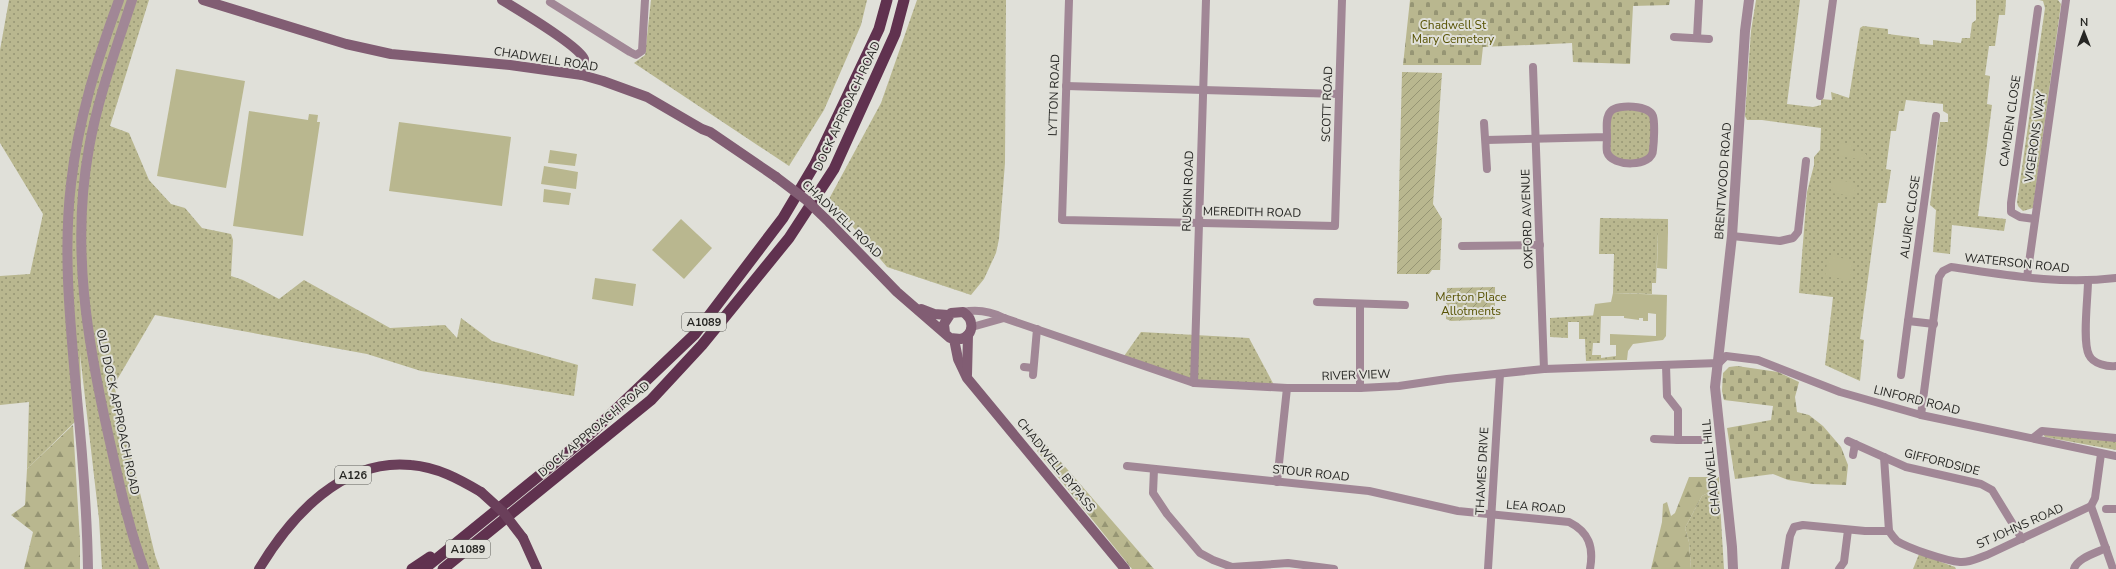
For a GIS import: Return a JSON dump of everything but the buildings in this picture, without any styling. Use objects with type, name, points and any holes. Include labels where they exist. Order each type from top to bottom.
[{"type":"highway","name":"DOCK APPROACH ROAD","points":[[424,569],[588,436],[695,334],[783,218],[815,164],[879,29],[887,0]]},
{"type":"highway","name":"DOCK APPROACH ROAD","points":[[443,569],[651,400],[702,346],[789,238],[834,169],[895,34],[904,0]]},
{"type":"highway","points":[[449,569],[492,528]]},
{"type":"highway","points":[[412,569],[470,531]]},
{"type":"main road","name":"CHADWELL ROAD","points":[[203,0],[339,42],[391,54],[510,65],[582,75],[647,97],[702,129],[710,132],[776,177],[805,199],[912,305],[945,333]]},
{"type":"main road","points":[[502,0],[541,24],[577,50],[584,59],[582,75]]},
{"type":"main road","name":"CHADWELL ROAD","points":[[912,305],[934,314],[948,315]]},
{"type":"main road","points":[[967,378],[970,331],[970,318],[962,312],[955,312],[948,315],[944,324],[945,333],[954,339],[961,339],[970,331]]},
{"type":"main road","name":"CHADWELL BYPASS","points":[[954,339],[958,359],[967,378],[1125,569]]},
{"type":"main road","name":"A126","points":[[259,569],[283,534],[320,496],[344,479],[370,468],[398,464],[424,467],[450,475],[481,492],[503,512],[523,538],[537,569]]},
{"type":"street","points":[[88,569],[82,466],[68,295],[67,242],[71,185],[77,138],[96,66],[119,0]]},
{"type":"street","name":"OLD DOCK APPROACH ROAD","points":[[132,0],[105,84],[89,148],[82,199],[80,255],[83,294],[96,380],[129,524],[144,569]]},
{"type":"street","points":[[550,2],[636,55],[642,51],[645,0]]},
{"type":"street","name":"LYTTON ROAD","points":[[1069,0],[1062,220],[1084,221]]},
{"type":"street","name":"RUSKIN ROAD","points":[[1194,383],[1206,0]]},
{"type":"street","name":"SCOTT ROAD","points":[[1323,225],[1335,226],[1342,0]]},
{"type":"street","points":[[1697,38],[1699,0]]},
{"type":"street","name":"BRENTWOOD ROAD","points":[[1719,363],[1732,236],[1745,31],[1749,0]]},
{"type":"street","points":[[1820,96],[1833,0]]},
{"type":"street","name":"VIGERONS WAY","points":[[2027,277],[2066,0]]},
{"type":"street","name":"CAMDEN CLOSE","points":[[2035,218],[2020,216],[2011,212],[2011,203],[2038,9]]},
{"type":"street","points":[[1674,38],[1709,39]]},
{"type":"street","name":"OXFORD AVENUE","points":[[1533,67],[1544,369]]},
{"type":"street","points":[[1066,86],[1339,94]]},
{"type":"street","points":[[1641,107],[1653,116],[1654,152],[1651,158],[1645,162],[1619,163],[1611,159],[1607,152],[1607,137],[1607,117],[1612,110],[1618,108],[1641,107]]},
{"type":"street","name":"ALURIC CLOSE","points":[[1901,376],[1936,116]]},
{"type":"street","points":[[1484,123],[1487,169]]},
{"type":"street","points":[[1486,140],[1607,137]]},
{"type":"street","points":[[1732,236],[1780,241],[1793,238],[1798,232],[1806,160]]},
{"type":"street","name":"MEREDITH ROAD","points":[[1084,221],[1323,225]]},
{"type":"street","points":[[1462,246],[1540,245]]},
{"type":"street","name":"WATERSON ROAD","points":[[1921,415],[1939,277],[1943,271],[1951,267],[2059,281],[2088,281],[2116,278]]},
{"type":"street","points":[[2088,281],[2086,340],[2089,356],[2095,362],[2111,367],[2116,366]]},
{"type":"street","points":[[1317,302],[1405,305]]},
{"type":"street","points":[[1360,304],[1360,388]]},
{"type":"street","name":"RIVER VIEW","points":[[962,312],[981,310],[993,312],[1004,318],[1194,383],[1287,388],[1360,388],[1399,386],[1544,369],[1719,363]]},
{"type":"street","points":[[970,331],[1004,318]]},
{"type":"street","points":[[1908,321],[1934,324]]},
{"type":"street","points":[[1024,367],[1033,371],[1037,329]]},
{"type":"street","name":"LINFORD ROAD","points":[[1719,363],[1726,356],[1758,360],[1840,392],[1921,415],[2116,456]]},
{"type":"street","name":"CHADWELL HILL","points":[[1719,363],[1715,387],[1733,569]]},
{"type":"street","points":[[1666,365],[1667,396],[1678,410],[1678,440]]},
{"type":"street","name":"THAMES DRIVE","points":[[1488,569],[1500,374]]},
{"type":"street","points":[[1277,482],[1287,388]]},
{"type":"street","points":[[2033,438],[2042,431],[2116,438]]},
{"type":"street","points":[[1654,439],[1702,440]]},
{"type":"street","name":"GIFFORDSIDE","points":[[1853,456],[1852,442],[1906,467],[1981,484],[1992,490],[2022,539]]},
{"type":"street","points":[[2101,454],[2095,498],[2092,506],[2112,569]]},
{"type":"street","points":[[1785,569],[1790,536],[1794,527],[1802,525],[1848,530],[1889,532],[1884,457]]},
{"type":"street","name":"STOUR ROAD","points":[[1127,465],[1369,491],[1458,511],[1492,515]]},
{"type":"street","points":[[1154,469],[1153,493],[1167,514],[1200,553],[1213,560],[1232,566],[1288,564],[1334,569]]},
{"type":"street","name":"ST JOHNS ROAD","points":[[1889,532],[1902,543],[1939,557],[1960,562],[1973,561],[2092,506]]},
{"type":"street","points":[[2106,509],[2116,509]]},
{"type":"street","name":"LEA ROAD","points":[[1492,515],[1569,522],[1580,527],[1589,540],[1592,550],[1590,569]]},
{"type":"street","points":[[1839,569],[1844,562],[1848,530]]},
{"type":"street","points":[[2074,569],[2075,565],[2080,561],[2106,548]]},
{"type":"green space","points":[[9,0],[149,0],[110,126],[129,133],[149,180],[171,204],[185,208],[202,228],[231,234],[233,240],[231,276],[243,280],[279,299],[304,280],[390,328],[445,325],[457,338],[461,318],[492,341],[578,365],[574,396],[421,371],[367,354],[155,315],[114,385],[155,555],[160,569],[102,569],[99,519],[80,354],[82,415],[27,469],[29,402],[0,405],[0,276],[30,274],[43,214],[0,143],[0,50]]},
{"type":"green space","points":[[651,0],[867,0],[861,25],[824,110],[789,166],[634,63],[645,55]]},
{"type":"green space","points":[[917,0],[1006,0],[1005,163],[999,239],[996,253],[984,279],[971,295],[887,267],[829,199],[881,103]]},
{"type":"green space","name":"Chadwell St Mary Cemetery","points":[[1410,0],[1670,0],[1669,5],[1633,6],[1630,64],[1573,62],[1572,43],[1483,47],[1481,65],[1403,65]]},
{"type":"green space","points":[[1756,0],[1800,0],[1787,104],[1813,107],[1821,105],[1821,99],[1832,100],[1831,92],[1849,98],[1860,28],[1863,26],[1888,29],[1888,34],[1919,38],[1920,44],[1933,45],[1933,40],[1961,43],[1962,38],[1970,38],[1972,23],[1976,20],[1976,0],[2006,0],[2005,15],[1999,15],[1995,46],[1989,46],[1985,75],[1990,76],[1987,104],[1992,105],[1978,216],[2006,219],[2004,231],[1952,225],[1950,254],[1933,252],[1936,210],[1930,205],[1940,122],[1948,122],[1948,114],[1943,111],[1943,104],[1906,100],[1904,111],[1899,111],[1896,131],[1891,131],[1886,169],[1891,170],[1886,203],[1878,203],[1860,339],[1864,340],[1860,381],[1825,365],[1833,297],[1799,293],[1807,192],[1814,165],[1814,157],[1820,150],[1821,128],[1762,120],[1747,120],[1745,116],[1751,31]]},
{"type":"green space","points":[[2039,0],[2058,0],[2061,4],[2033,208],[2023,211],[2018,206],[2017,202],[2045,8],[2043,1]]},
{"type":"green space","points":[[176,69],[245,81],[226,188],[157,176]]},
{"type":"green space","points":[[1402,72],[1442,73],[1433,204],[1442,219],[1440,270],[1432,270],[1429,274],[1397,274]]},
{"type":"green space","points":[[1641,107],[1653,116],[1653,152],[1645,162],[1611,159],[1607,117],[1612,110]]},
{"type":"green space","points":[[249,111],[308,120],[309,114],[318,115],[317,122],[320,122],[303,236],[233,226]]},
{"type":"green space","points":[[399,122],[511,137],[502,206],[389,191]]},
{"type":"green space","points":[[1840,143],[1852,145],[1851,152],[1866,154],[1866,160],[1838,156]]},
{"type":"green space","points":[[550,150],[577,154],[575,166],[548,163]]},
{"type":"green space","points":[[544,166],[578,172],[576,189],[541,184]]},
{"type":"green space","points":[[1833,179],[1856,183],[1854,196],[1831,193]]},
{"type":"green space","points":[[544,189],[571,193],[569,205],[543,202]]},
{"type":"green space","points":[[1600,218],[1668,219],[1668,232],[1658,232],[1656,283],[1652,283],[1652,294],[1613,293],[1614,254],[1599,254]]},
{"type":"green space","points":[[681,219],[712,248],[684,279],[652,250]]},
{"type":"green space","points":[[1658,232],[1668,232],[1667,269],[1657,268]]},
{"type":"green space","points":[[1828,256],[1853,260],[1850,280],[1825,276]]},
{"type":"green space","points":[[595,278],[636,284],[633,306],[592,299]]},
{"type":"green space","name":"Merton Place Allotments","points":[[1495,287],[1495,319],[1451,321],[1446,319],[1447,288]]},
{"type":"green space","points":[[1613,293],[1667,295],[1666,336],[1663,340],[1633,344],[1628,351],[1627,360],[1616,360],[1616,345],[1610,345],[1610,334],[1656,336],[1656,314],[1648,313],[1648,321],[1643,321],[1643,318],[1639,318],[1639,320],[1624,318],[1624,316],[1593,316],[1595,304],[1611,302]]},
{"type":"green space","points":[[1601,315],[1600,343],[1593,343],[1592,355],[1601,355],[1601,358],[1616,356],[1616,360],[1586,361],[1585,339],[1579,339],[1579,322],[1568,322],[1568,338],[1550,337],[1550,318]]},
{"type":"green space","points":[[1141,332],[1249,338],[1275,387],[1194,383],[1122,359]]},
{"type":"green space","points":[[1737,366],[1778,372],[1799,382],[1795,397],[1797,412],[1809,415],[1823,426],[1841,447],[1848,465],[1846,485],[1813,484],[1788,480],[1773,474],[1735,479],[1727,428],[1771,420],[1773,406],[1724,400],[1722,391],[1723,373],[1729,367]]},
{"type":"green space","points":[[73,425],[80,541],[80,569],[24,569],[33,532],[11,515],[25,505],[27,469]]},
{"type":"green space","points":[[1034,431],[1154,569],[1132,569],[1037,451],[1039,449],[1030,434]]},
{"type":"green space","points":[[2043,434],[2116,441],[2116,450],[2045,437]]},
{"type":"green space","points":[[1689,477],[1719,477],[1719,487],[1702,496],[1685,528],[1689,542],[1691,569],[1651,569],[1662,522],[1663,504],[1667,502],[1671,516],[1675,513]]},
{"type":"green space","points":[[1719,487],[1724,569],[1691,569],[1689,542],[1685,528],[1702,496]]},
{"type":"green space","points":[[1919,554],[1955,567],[1956,569],[1913,569]]}]
